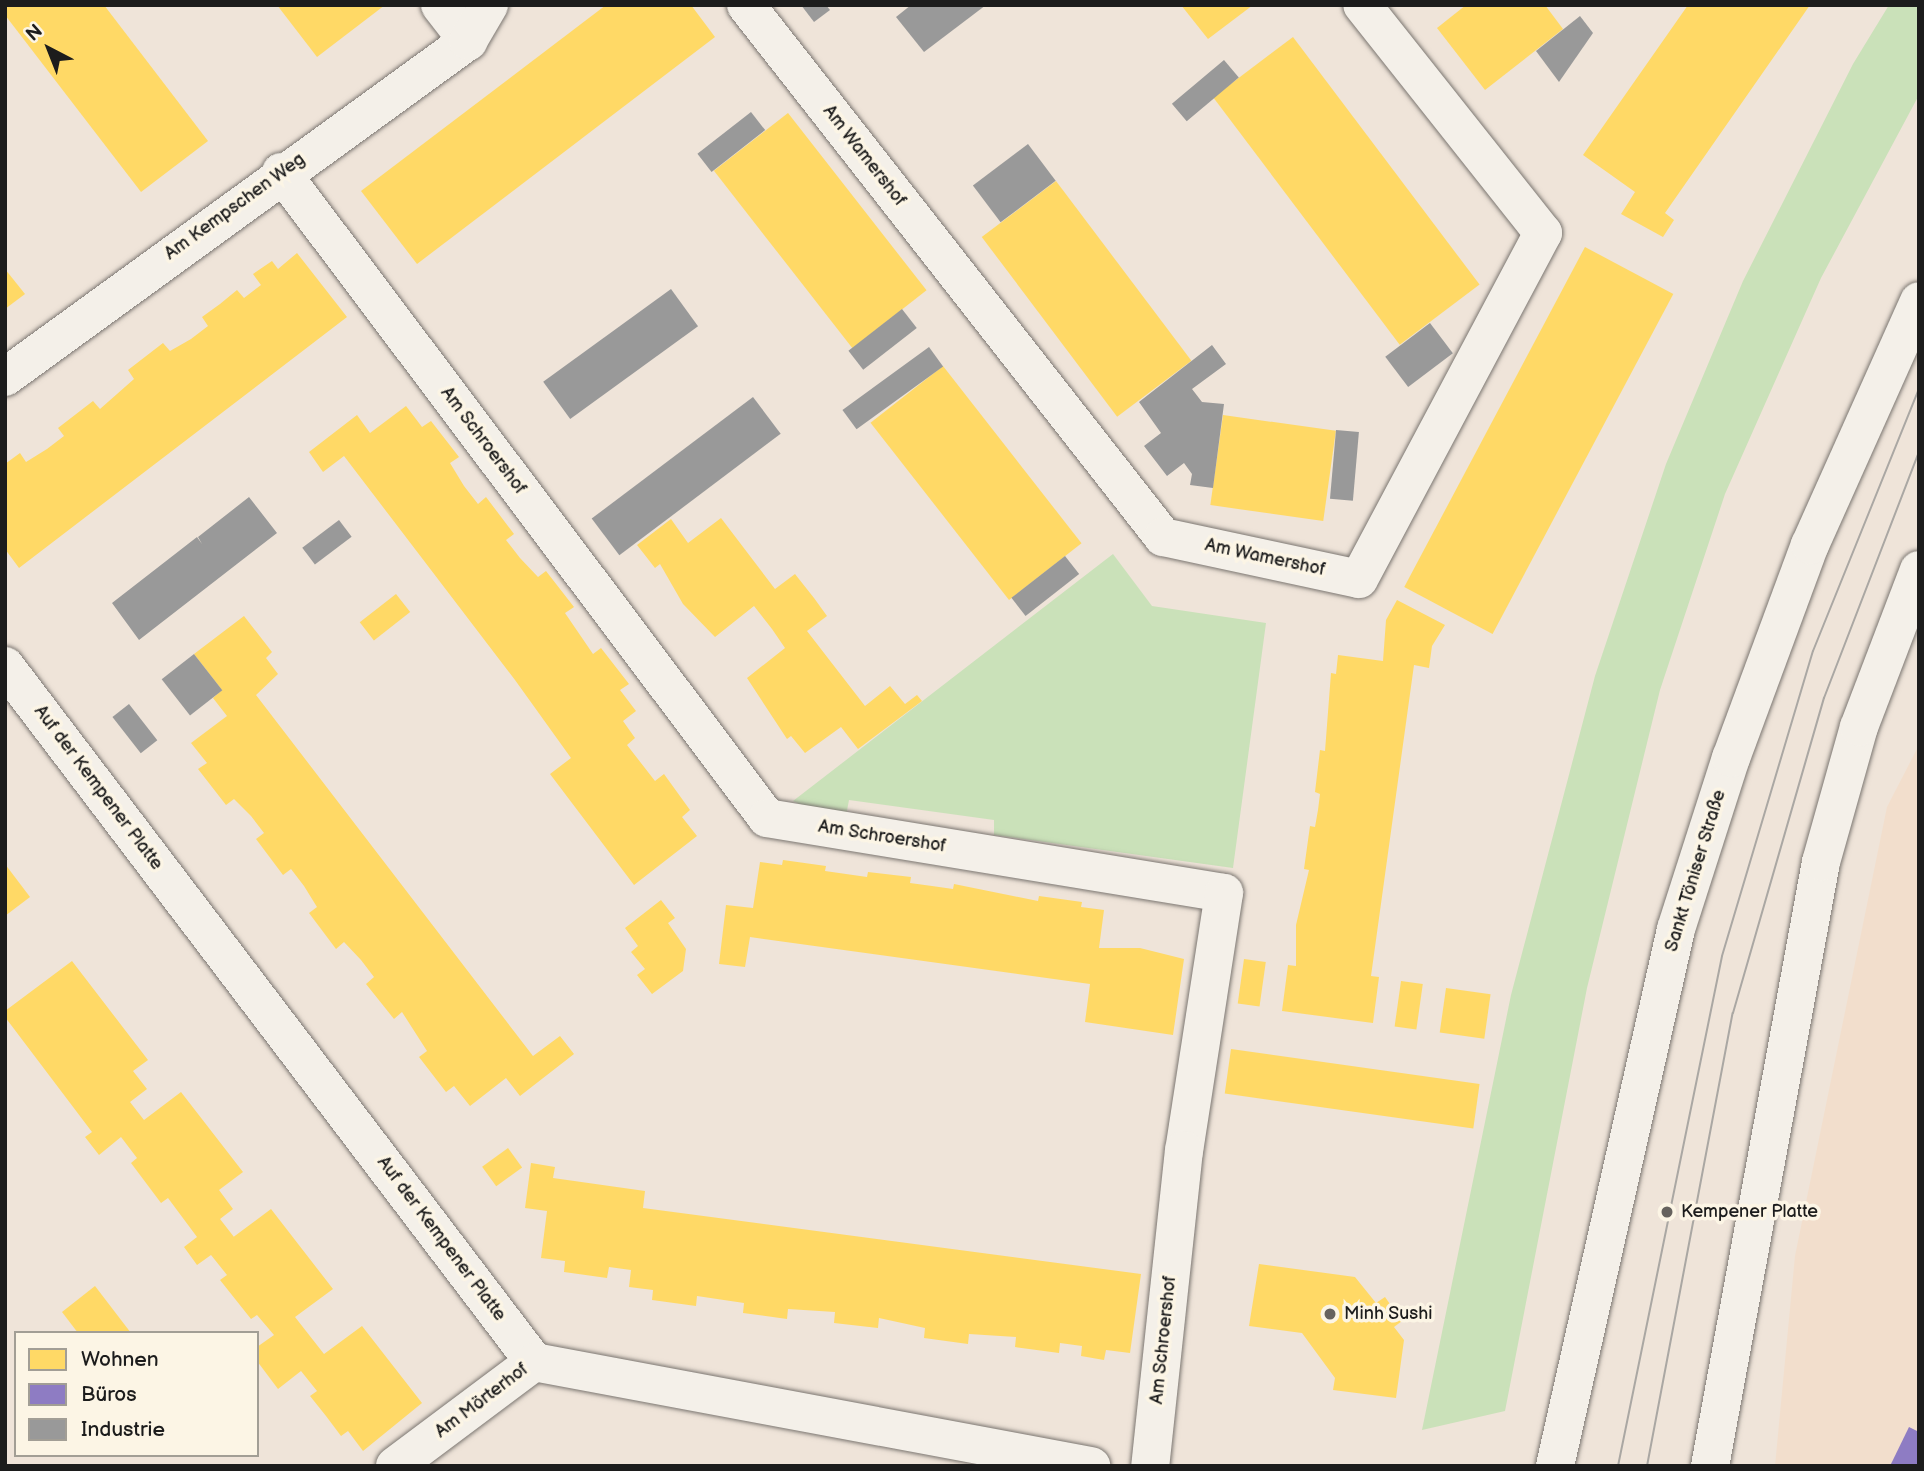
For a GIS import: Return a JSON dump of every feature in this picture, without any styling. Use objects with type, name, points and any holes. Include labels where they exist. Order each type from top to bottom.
[{"type":"street","points":[[440,5],[468,41]]},
{"type":"street","name":"Am Kempschen Weg","points":[[5,377],[281,172],[468,41],[489,5]]},
{"type":"street","name":"Am Wamershof","points":[[746,5],[1163,537],[1359,579],[1544,233],[1362,5]]},
{"type":"street","name":"Am Schroershof","points":[[281,172],[767,818],[1224,892],[1184,1150],[1150,1466]]},
{"type":"street","name":"Sankt Töniser Straße","points":[[1555,1466],[1676,929],[1731,758],[1810,545],[1919,301]]},
{"type":"street","points":[[1710,1466],[1821,862],[1859,727],[1919,570]]},
{"type":"street","name":"Auf der Kempener Platte","points":[[5,666],[534,1362]]},
{"type":"street","points":[[534,1362],[1091,1466]]},
{"type":"street","name":"Am Mörterhof","points":[[395,1466],[534,1362]]},
{"type":"shaded area","points":[[1919,745],[1919,1466],[1775,1466],[1795,1256],[1887,807]]},
{"type":"green space","points":[[1889,5],[1919,5],[1919,95],[1821,278],[1725,494],[1660,690],[1587,988],[1505,1411],[1422,1430],[1511,995],[1595,676],[1666,464],[1743,281],[1853,64]]},
{"type":"green space","points":[[1113,554],[1152,606],[1266,623],[1233,868],[994,835],[994,820],[849,800],[846,816],[817,812],[793,801]]},
{"type":"building: Wohnen","points":[[5,5],[104,5],[208,141],[141,192],[5,15]]},
{"type":"building: Wohnen","points":[[277,5],[385,5],[317,57]]},
{"type":"building: Wohnen","points":[[606,5],[691,5],[715,37],[417,264],[361,191]]},
{"type":"building: Wohnen","points":[[1181,5],[1253,5],[1208,39]]},
{"type":"building: Wohnen","points":[[1466,5],[1545,5],[1563,29],[1485,90],[1437,28]]},
{"type":"building: Wohnen","points":[[1688,5],[1810,5],[1665,213],[1674,220],[1663,237],[1621,214],[1635,192],[1583,155]]},
{"type":"building: Wohnen","points":[[1293,37],[1480,285],[1400,345],[1213,97]]},
{"type":"building: Wohnen","points":[[788,113],[927,290],[852,348],[714,171]]},
{"type":"building: Wohnen","points":[[1056,181],[1191,361],[1117,417],[982,237]]},
{"type":"building: Wohnen","points":[[1585,247],[1673,294],[1493,634],[1404,587]]},
{"type":"building: Wohnen","points":[[297,253],[347,317],[19,568],[5,549],[5,464],[20,453],[26,462],[47,449],[64,436],[58,428],[93,401],[100,409],[134,379],[128,370],[163,343],[170,351],[191,339],[208,326],[202,317],[237,290],[244,298],[261,285],[253,274],[272,261],[278,269]]},
{"type":"building: Wohnen","points":[[5,269],[25,294],[5,309]]},
{"type":"building: Wohnen","points":[[943,366],[1082,543],[1009,600],[871,423]]},
{"type":"building: Wohnen","points":[[406,406],[422,427],[431,421],[459,457],[450,463],[464,486],[478,504],[486,497],[514,534],[506,540],[520,558],[538,577],[546,571],[574,607],[565,613],[593,654],[601,648],[629,684],[620,690],[636,711],[623,721],[635,738],[627,745],[655,781],[664,774],[690,810],[682,817],[697,836],[634,885],[550,774],[571,758],[515,680],[344,456],[323,472],[309,452],[357,415],[370,433]]},
{"type":"building: Wohnen","points":[[1223,415],[1336,431],[1323,521],[1210,505]]},
{"type":"building: Wohnen","points":[[721,518],[775,589],[795,574],[814,598],[827,616],[807,631],[865,706],[890,686],[905,704],[917,695],[922,701],[858,749],[841,727],[805,753],[791,736],[787,739],[747,678],[785,648],[772,629],[754,606],[715,637],[683,604],[660,564],[655,568],[637,545],[671,519],[688,543]]},
{"type":"building: Wohnen","points":[[396,594],[410,612],[374,640],[360,622]]},
{"type":"building: Wohnen","points":[[1397,600],[1445,625],[1432,646],[1429,668],[1414,665],[1371,976],[1379,977],[1373,1023],[1282,1011],[1288,965],[1296,966],[1296,925],[1309,870],[1304,869],[1310,826],[1315,827],[1318,810],[1320,794],[1315,792],[1320,750],[1325,751],[1331,673],[1336,674],[1338,655],[1383,661],[1386,620]]},
{"type":"building: Wohnen","points":[[244,616],[272,652],[266,658],[278,674],[256,695],[533,1056],[560,1036],[574,1054],[520,1096],[506,1078],[470,1106],[454,1086],[446,1092],[419,1057],[427,1051],[402,1012],[394,1019],[366,984],[374,977],[361,960],[344,942],[336,949],[309,913],[317,907],[304,886],[291,869],[283,875],[256,839],[264,833],[251,816],[234,799],[226,805],[198,769],[207,763],[191,743],[227,716],[213,698],[222,690],[194,654]]},
{"type":"building: Wohnen","points":[[783,860],[826,866],[825,871],[867,877],[868,872],[911,877],[910,883],[953,889],[954,884],[1038,901],[1039,896],[1082,902],[1081,907],[1104,910],[1099,948],[1140,948],[1184,959],[1173,1035],[1085,1022],[1090,984],[750,937],[745,967],[719,964],[726,905],[753,908],[760,862],[782,865]]},
{"type":"building: Wohnen","points":[[5,864],[30,897],[5,916]]},
{"type":"building: Wohnen","points":[[661,900],[675,918],[668,923],[686,949],[683,971],[652,994],[637,975],[645,969],[631,952],[638,946],[625,928]]},
{"type":"building: Wohnen","points":[[1244,959],[1266,962],[1260,1007],[1238,1004]]},
{"type":"building: Wohnen","points":[[72,961],[148,1060],[133,1071],[147,1089],[130,1102],[144,1120],[181,1092],[243,1172],[219,1190],[233,1209],[220,1219],[234,1237],[271,1209],[333,1289],[295,1317],[324,1354],[362,1326],[422,1403],[363,1451],[348,1431],[341,1436],[310,1396],[317,1391],[301,1371],[278,1389],[259,1364],[259,1346],[274,1335],[257,1315],[251,1319],[220,1280],[227,1275],[211,1255],[197,1265],[184,1247],[197,1237],[168,1198],[161,1203],[131,1163],[137,1158],[121,1137],[99,1155],[85,1137],[92,1132],[5,1017],[5,1011]]},
{"type":"building: Wohnen","points":[[1401,981],[1423,984],[1416,1030],[1395,1027]]},
{"type":"building: Wohnen","points":[[1446,988],[1491,994],[1484,1039],[1440,1033]]},
{"type":"building: Wohnen","points":[[1231,1049],[1480,1084],[1473,1128],[1225,1094]]},
{"type":"building: Wohnen","points":[[508,1148],[522,1167],[496,1186],[482,1167]]},
{"type":"building: Wohnen","points":[[531,1163],[555,1167],[553,1178],[645,1191],[643,1208],[1141,1274],[1130,1353],[1106,1350],[1104,1360],[1081,1356],[1082,1346],[1060,1343],[1059,1353],[1015,1347],[1016,1337],[969,1334],[968,1344],[924,1338],[925,1328],[879,1318],[878,1328],[834,1323],[835,1312],[788,1309],[787,1319],[743,1313],[744,1303],[697,1296],[696,1306],[652,1300],[653,1290],[629,1287],[631,1270],[609,1267],[607,1278],[564,1272],[565,1261],[541,1258],[547,1211],[525,1208]]},
{"type":"building: Wohnen","points":[[1259,1264],[1355,1277],[1376,1303],[1385,1297],[1402,1321],[1394,1327],[1404,1340],[1396,1398],[1333,1390],[1335,1378],[1302,1333],[1249,1326]]},
{"type":"building: Wohnen","points":[[95,1286],[129,1331],[76,1331],[62,1312]]},
{"type":"building: Büros","points":[[1909,1427],[1919,1432],[1919,1466],[1890,1466]]},
{"type":"building: Industrie","points":[[801,5],[826,5],[830,10],[814,22]]},
{"type":"building: Industrie","points":[[911,5],[986,5],[924,52],[896,17]]},
{"type":"building: Industrie","points":[[1580,16],[1593,33],[1559,82],[1536,51]]},
{"type":"building: Industrie","points":[[1224,60],[1239,78],[1187,121],[1172,104]]},
{"type":"building: Industrie","points":[[751,112],[765,130],[712,172],[697,154]]},
{"type":"building: Industrie","points":[[1028,144],[1056,181],[1001,222],[973,186]]},
{"type":"building: Industrie","points":[[671,289],[698,326],[570,419],[543,382]]},
{"type":"building: Industrie","points":[[902,309],[917,328],[863,370],[848,351]]},
{"type":"building: Industrie","points":[[1430,323],[1453,353],[1408,387],[1385,357]]},
{"type":"building: Industrie","points":[[1212,345],[1226,364],[1192,389],[1202,402],[1224,404],[1213,488],[1190,485],[1192,474],[1184,463],[1167,476],[1144,446],[1161,433],[1139,402]]},
{"type":"building: Industrie","points":[[929,347],[943,366],[857,429],[842,410]]},
{"type":"building: Industrie","points":[[753,397],[781,434],[619,555],[592,519]]},
{"type":"building: Industrie","points":[[1336,430],[1359,432],[1353,501],[1330,499]]},
{"type":"building: Industrie","points":[[249,497],[277,533],[139,640],[112,603],[197,537],[202,544],[198,537]]},
{"type":"building: Industrie","points":[[339,520],[352,537],[315,564],[302,548]]},
{"type":"building: Industrie","points":[[1065,556],[1079,574],[1026,616],[1011,598]]},
{"type":"building: Industrie","points":[[194,654],[222,690],[190,715],[162,679]]},
{"type":"building: Industrie","points":[[129,704],[157,740],[141,753],[112,717]]},
{"type":"tram line","points":[[1618,1466],[1722,956],[1813,651],[1919,389]]},
{"type":"tram line","points":[[1647,1466],[1733,1013],[1824,698],[1919,452]]},
{"type":"place","name":"Kempener Platte","points":[[1667,1212]]},
{"type":"place","name":"Minh Sushi","points":[[1330,1314]]}]
